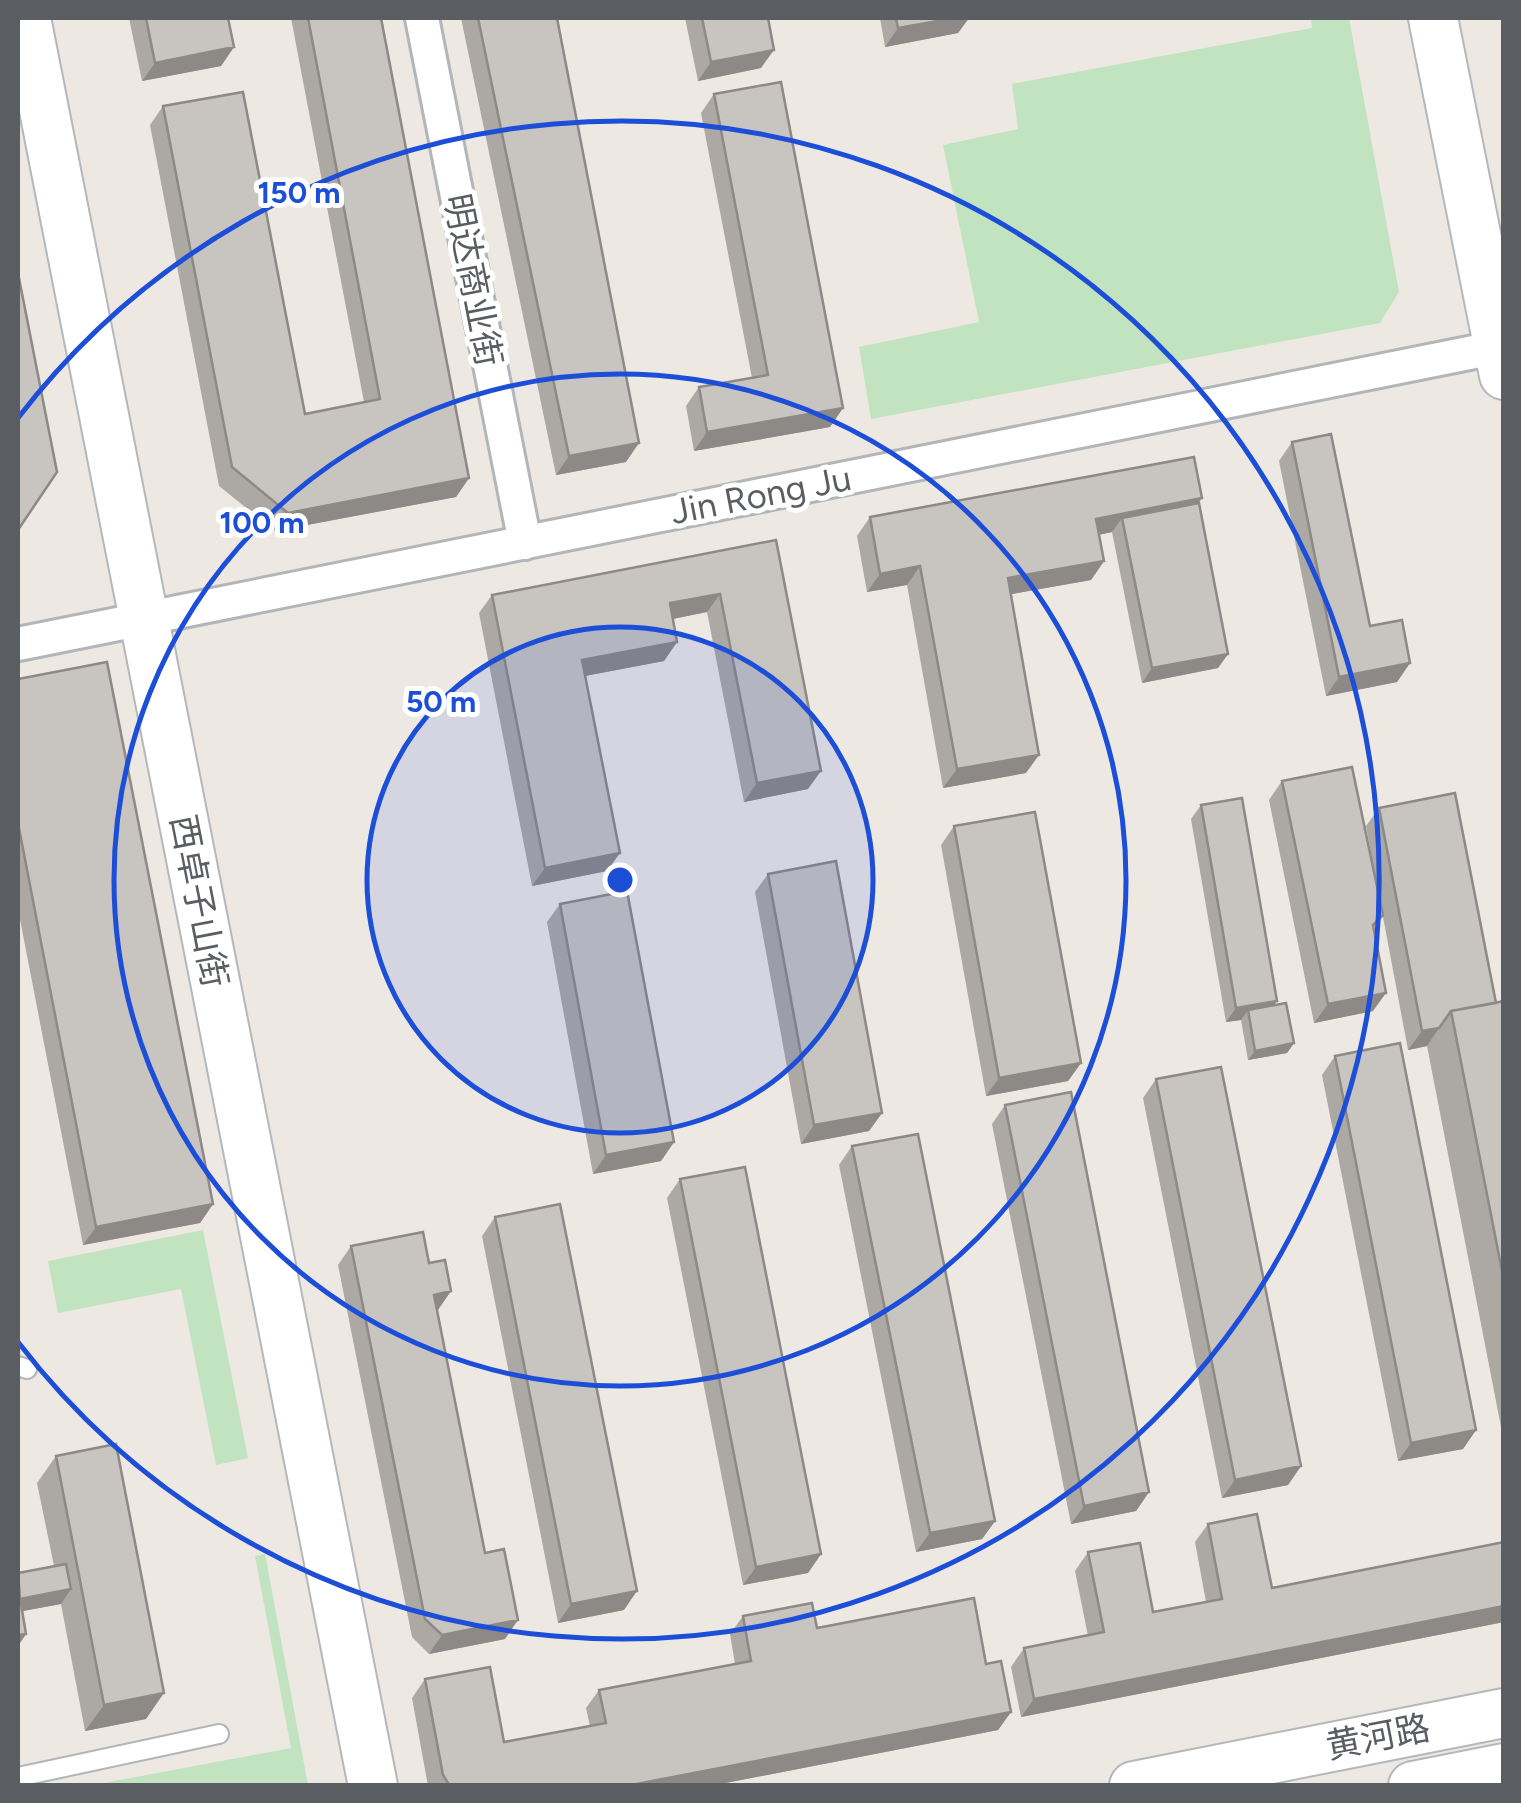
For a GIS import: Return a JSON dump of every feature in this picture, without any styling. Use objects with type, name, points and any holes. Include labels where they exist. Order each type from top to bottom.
[{"type":"street","name":"西卓子山街","points":[[26,18],[373,1786]]},
{"type":"street","name":"明达商业街","points":[[422,18],[524,542]]},
{"type":"street","points":[[1433,18],[1502,356]]},
{"type":"street","points":[[1451,18],[1504,282]]},
{"type":"street","name":"Jin Rong Ju","points":[[18,644],[524,542],[1502,356]]},
{"type":"street","name":"黄河路","points":[[1134,1786],[1504,1713]]},
{"type":"street","name":"黄河路","points":[[1413,1786],[1504,1768]]},
{"type":"lane","points":[[18,1777],[219,1734]]},
{"type":"green space","points":[[1311,18],[1349,18],[1399,292],[1380,323],[871,419],[859,347],[979,322],[943,145],[1018,129],[1012,84],[1312,28]]},
{"type":"green space","points":[[203,1230],[248,1458],[216,1465],[181,1289],[58,1313],[48,1261]]},
{"type":"green space","points":[[265,1554],[308,1785],[93,1785],[291,1748],[255,1556]]},
{"type":"building","points":[[146,18],[228,18],[234,47],[155,63]]},
{"type":"building","points":[[308,18],[381,18],[469,478],[288,513],[232,467],[163,106],[243,92],[305,414],[380,399]]},
{"type":"building","points":[[478,18],[557,18],[639,443],[569,456]]},
{"type":"building","points":[[702,18],[768,18],[774,50],[711,62]]},
{"type":"building","points":[[896,18],[955,18],[898,28]]},
{"type":"building","points":[[781,82],[843,408],[707,432],[699,387],[768,375],[714,94]]},
{"type":"building","points":[[18,273],[57,472],[18,530]]},
{"type":"building","points":[[1331,434],[1370,626],[1402,620],[1410,663],[1339,677],[1292,442]]},
{"type":"building","points":[[1194,457],[1202,498],[1096,519],[1104,561],[1008,578],[1039,755],[957,769],[920,566],[880,574],[870,517]]},
{"type":"building","points":[[1199,503],[1228,654],[1152,668],[1122,518]]},
{"type":"building","points":[[776,540],[821,771],[757,783],[720,594],[670,603],[677,642],[582,660],[620,853],[545,868],[492,595]]},
{"type":"building","points":[[107,662],[213,1204],[96,1227],[18,823],[18,679]]},
{"type":"building","points":[[1352,767],[1383,915],[1373,925],[1386,993],[1328,1004],[1282,781]]},
{"type":"building","points":[[1455,793],[1496,1003],[1451,1011],[1439,1028],[1422,1031],[1379,808]]},
{"type":"building","points":[[1242,798],[1277,1001],[1236,1008],[1201,805]]},
{"type":"building","points":[[1035,812],[1081,1063],[999,1078],[954,826]]},
{"type":"building","points":[[836,861],[882,1113],[814,1125],[768,874]]},
{"type":"building","points":[[627,891],[674,1142],[606,1155],[560,904]]},
{"type":"building","points":[[1504,1001],[1504,1281],[1451,1011]]},
{"type":"building","points":[[1286,1003],[1294,1043],[1255,1051],[1248,1010]]},
{"type":"building","points":[[1400,1043],[1476,1430],[1411,1443],[1335,1056]]},
{"type":"building","points":[[1221,1067],[1301,1466],[1235,1480],[1156,1079]]},
{"type":"building","points":[[1071,1092],[1149,1492],[1084,1506],[1005,1105]]},
{"type":"building","points":[[918,1134],[995,1521],[930,1533],[852,1146]]},
{"type":"building","points":[[745,1167],[821,1554],[756,1567],[680,1179]]},
{"type":"building","points":[[560,1204],[637,1591],[571,1604],[495,1217]]},
{"type":"building","points":[[423,1232],[429,1263],[445,1260],[451,1291],[434,1295],[485,1553],[504,1549],[518,1620],[442,1635],[425,1619],[351,1246]]},
{"type":"building","points":[[116,1444],[164,1693],[104,1705],[56,1456]]},
{"type":"building","points":[[1257,1514],[1272,1588],[1504,1542],[1504,1606],[1034,1699],[1024,1648],[1104,1632],[1088,1552],[1140,1543],[1153,1612],[1222,1599],[1208,1524]]},
{"type":"building","points":[[66,1564],[71,1589],[20,1599],[18,1573]]},
{"type":"building","points":[[18,1586],[26,1634],[18,1635]]},
{"type":"building","points":[[974,1598],[986,1664],[1001,1661],[1011,1712],[626,1786],[450,1786],[443,1775],[425,1679],[490,1667],[504,1742],[606,1723],[599,1690],[751,1661],[743,1616],[812,1603],[817,1628]]}]
